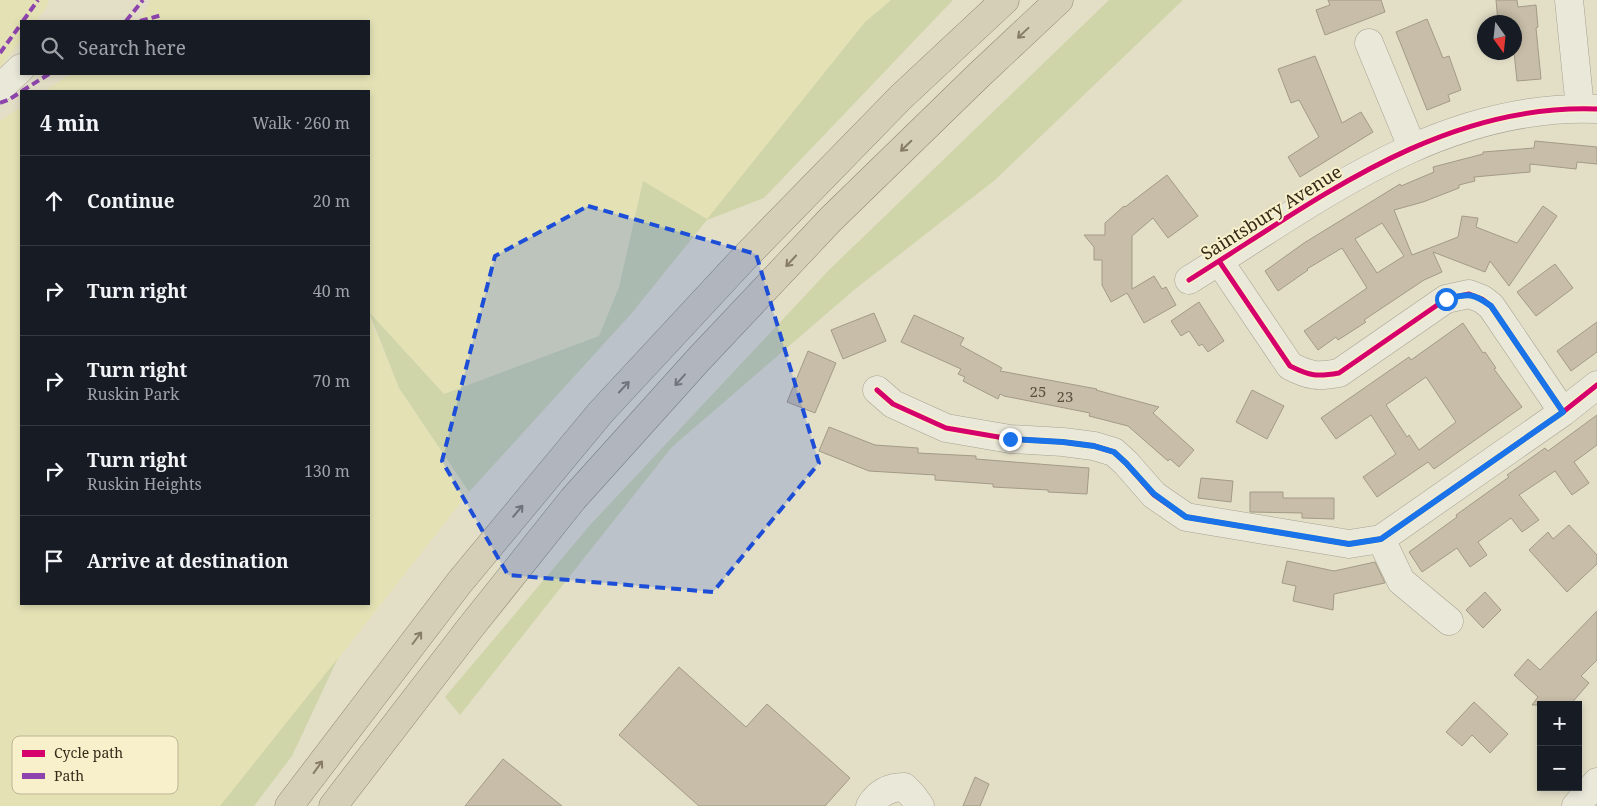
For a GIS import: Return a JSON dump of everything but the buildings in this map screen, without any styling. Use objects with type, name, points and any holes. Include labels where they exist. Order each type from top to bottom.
[{"type":"highway","points":[[289,806],[459,583],[601,412],[746,256],[901,97],[1005,0]]},
{"type":"highway","points":[[333,806],[573,499],[699,359],[831,218],[1059,0]]},
{"type":"street","points":[[1569,0],[1589,108]]},
{"type":"street","points":[[1369,43],[1412,147]]},
{"type":"street","points":[[0,88],[20,69]]},
{"type":"street","name":"Saintsbury Avenue","points":[[1189,280],[1340,184],[1412,147],[1487,120],[1533,111],[1589,108]]},
{"type":"street","points":[[1219,261],[1290,366],[1306,374],[1322,376],[1339,374],[1446,299],[1469,294],[1482,299],[1491,306],[1563,412]]},
{"type":"street","points":[[877,390],[893,404],[946,428],[1010,439],[1094,446],[1114,452],[1154,494],[1186,517],[1349,544],[1381,539],[1563,412],[1597,385]]},
{"type":"street","points":[[1381,539],[1401,581],[1449,621]]},
{"type":"street","points":[[1576,806],[1597,782]]},
{"type":"street","points":[[870,806],[880,794],[894,787],[904,787],[920,806]]},
{"type":"highlighted area","points":[[588,206],[756,254],[819,463],[713,592],[508,575],[442,461],[495,256]]},
{"type":"shaded area","points":[[0,0],[49,0],[47,7],[37,20],[20,20],[20,41],[0,68]]},
{"type":"shaded area","points":[[151,0],[891,0],[865,22],[707,220],[643,182],[619,287],[599,336],[444,394],[370,313],[370,90],[46,90],[69,75],[370,75],[370,20],[139,20]]},
{"type":"shaded area","points":[[20,108],[20,605],[370,605],[370,317],[399,388],[469,492],[223,806],[0,806],[0,121]]},
{"type":"green space","points":[[891,0],[953,0],[764,198],[707,220],[631,314],[469,492],[399,388],[370,313],[444,394],[599,336],[619,287],[643,181],[707,219],[865,22]]},
{"type":"green space","points":[[1109,0],[1183,0],[995,180],[854,290],[672,447],[460,715],[445,697],[590,525],[829,270]]},
{"type":"green space","points":[[338,658],[292,756],[254,806],[220,806]]},
{"type":"marked path","points":[[24,20],[38,0]]},
{"type":"marked path","points":[[127,20],[143,0]]},
{"type":"marked path","points":[[144,20],[162,15]]},
{"type":"marked path","points":[[0,53],[20,25]]},
{"type":"marked path","points":[[24,90],[47,75]]},
{"type":"marked path","points":[[0,103],[20,93]]},
{"type":"cycle path","points":[[1189,280],[1333,190],[1382,163],[1432,140],[1485,122],[1540,111],[1597,109]]},
{"type":"cycle path","points":[[1219,261],[1290,366],[1314,375],[1339,373],[1446,299],[1469,294],[1482,299],[1491,306],[1563,412]]},
{"type":"cycle path","points":[[877,390],[893,404],[946,428],[1010,439],[1094,446],[1114,452],[1154,495],[1186,517],[1349,544],[1381,539],[1563,412],[1597,385]]},
{"type":"route","points":[[1010,439],[1063,442],[1094,446],[1114,452],[1154,494],[1186,517],[1349,544],[1381,539],[1563,412],[1491,306],[1482,299],[1469,294],[1446,299]]}]
